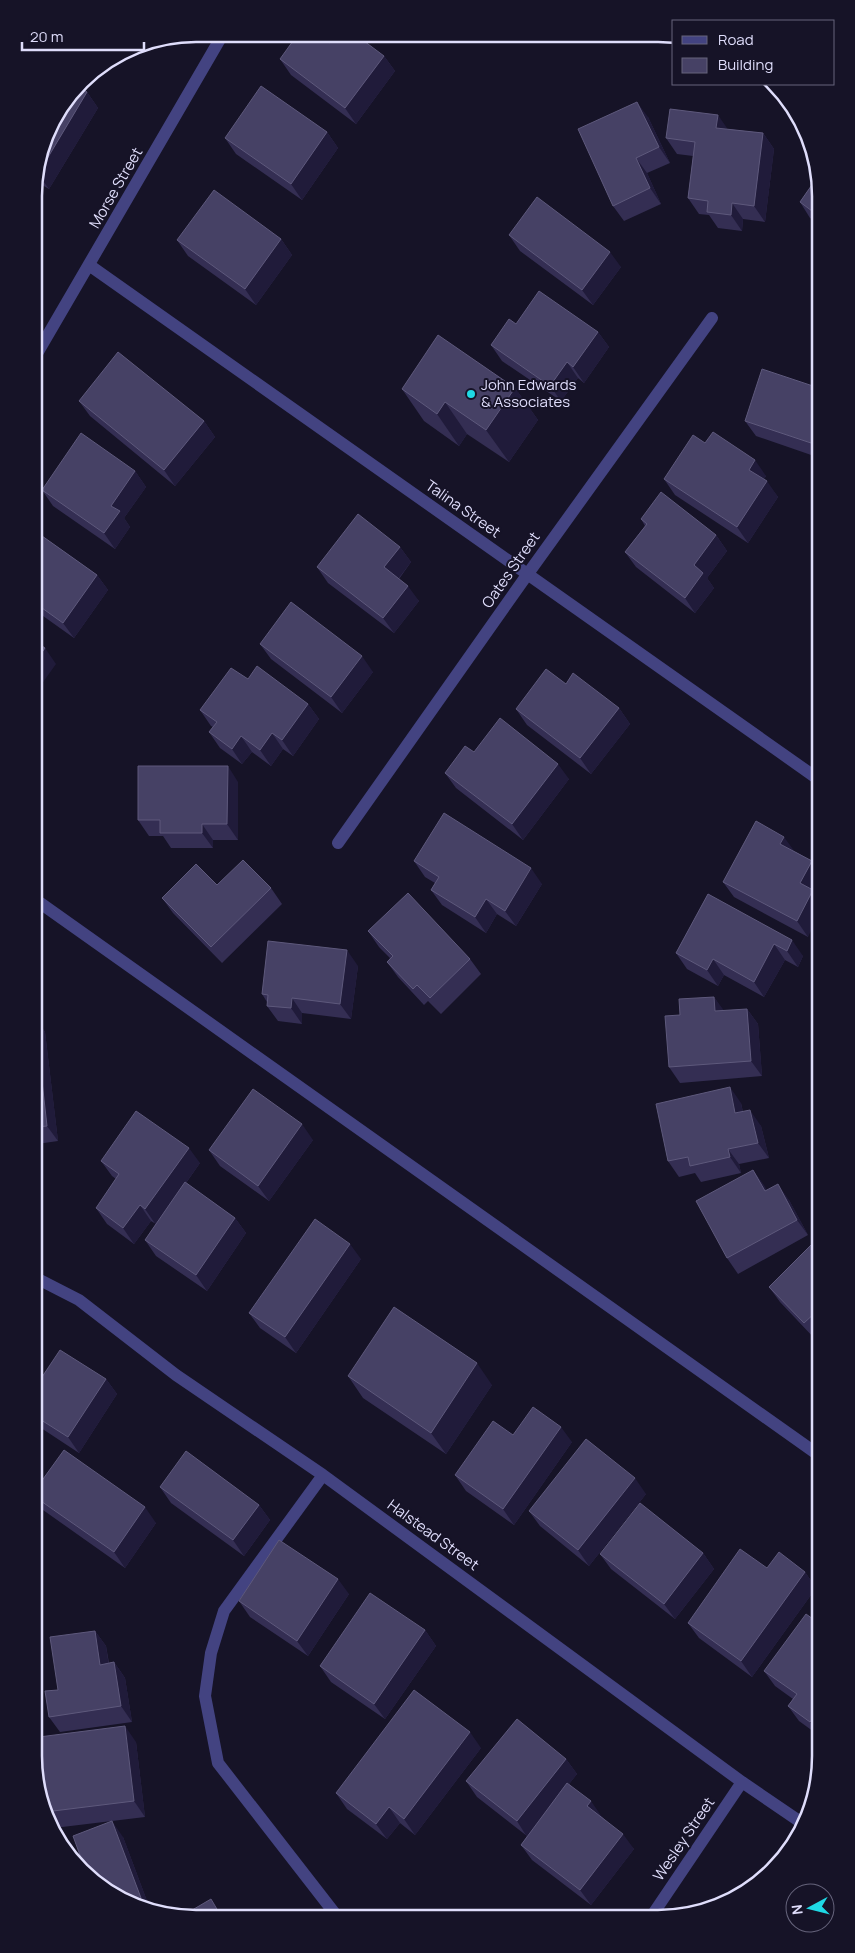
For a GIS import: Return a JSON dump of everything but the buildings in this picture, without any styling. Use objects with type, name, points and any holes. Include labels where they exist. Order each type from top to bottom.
[{"type":"street","name":"Morse Street","points":[[43,344],[218,43]]},
{"type":"street","name":"Talina Street","points":[[90,265],[812,775]]},
{"type":"street","name":"Oates Street","points":[[338,843],[527,574],[712,318]]},
{"type":"street","points":[[43,905],[812,1450]]},
{"type":"street","name":"Halstead Street","points":[[42,1281],[79,1300],[176,1375],[323,1475],[742,1782],[799,1821]]},
{"type":"street","points":[[323,1475],[224,1611],[210,1653],[205,1696],[218,1763],[332,1910]]},
{"type":"street","name":"Wesley Street","points":[[656,1910],[742,1782]]},
{"type":"place","name":"John Edwards & Associates","points":[[471,394]]}]
